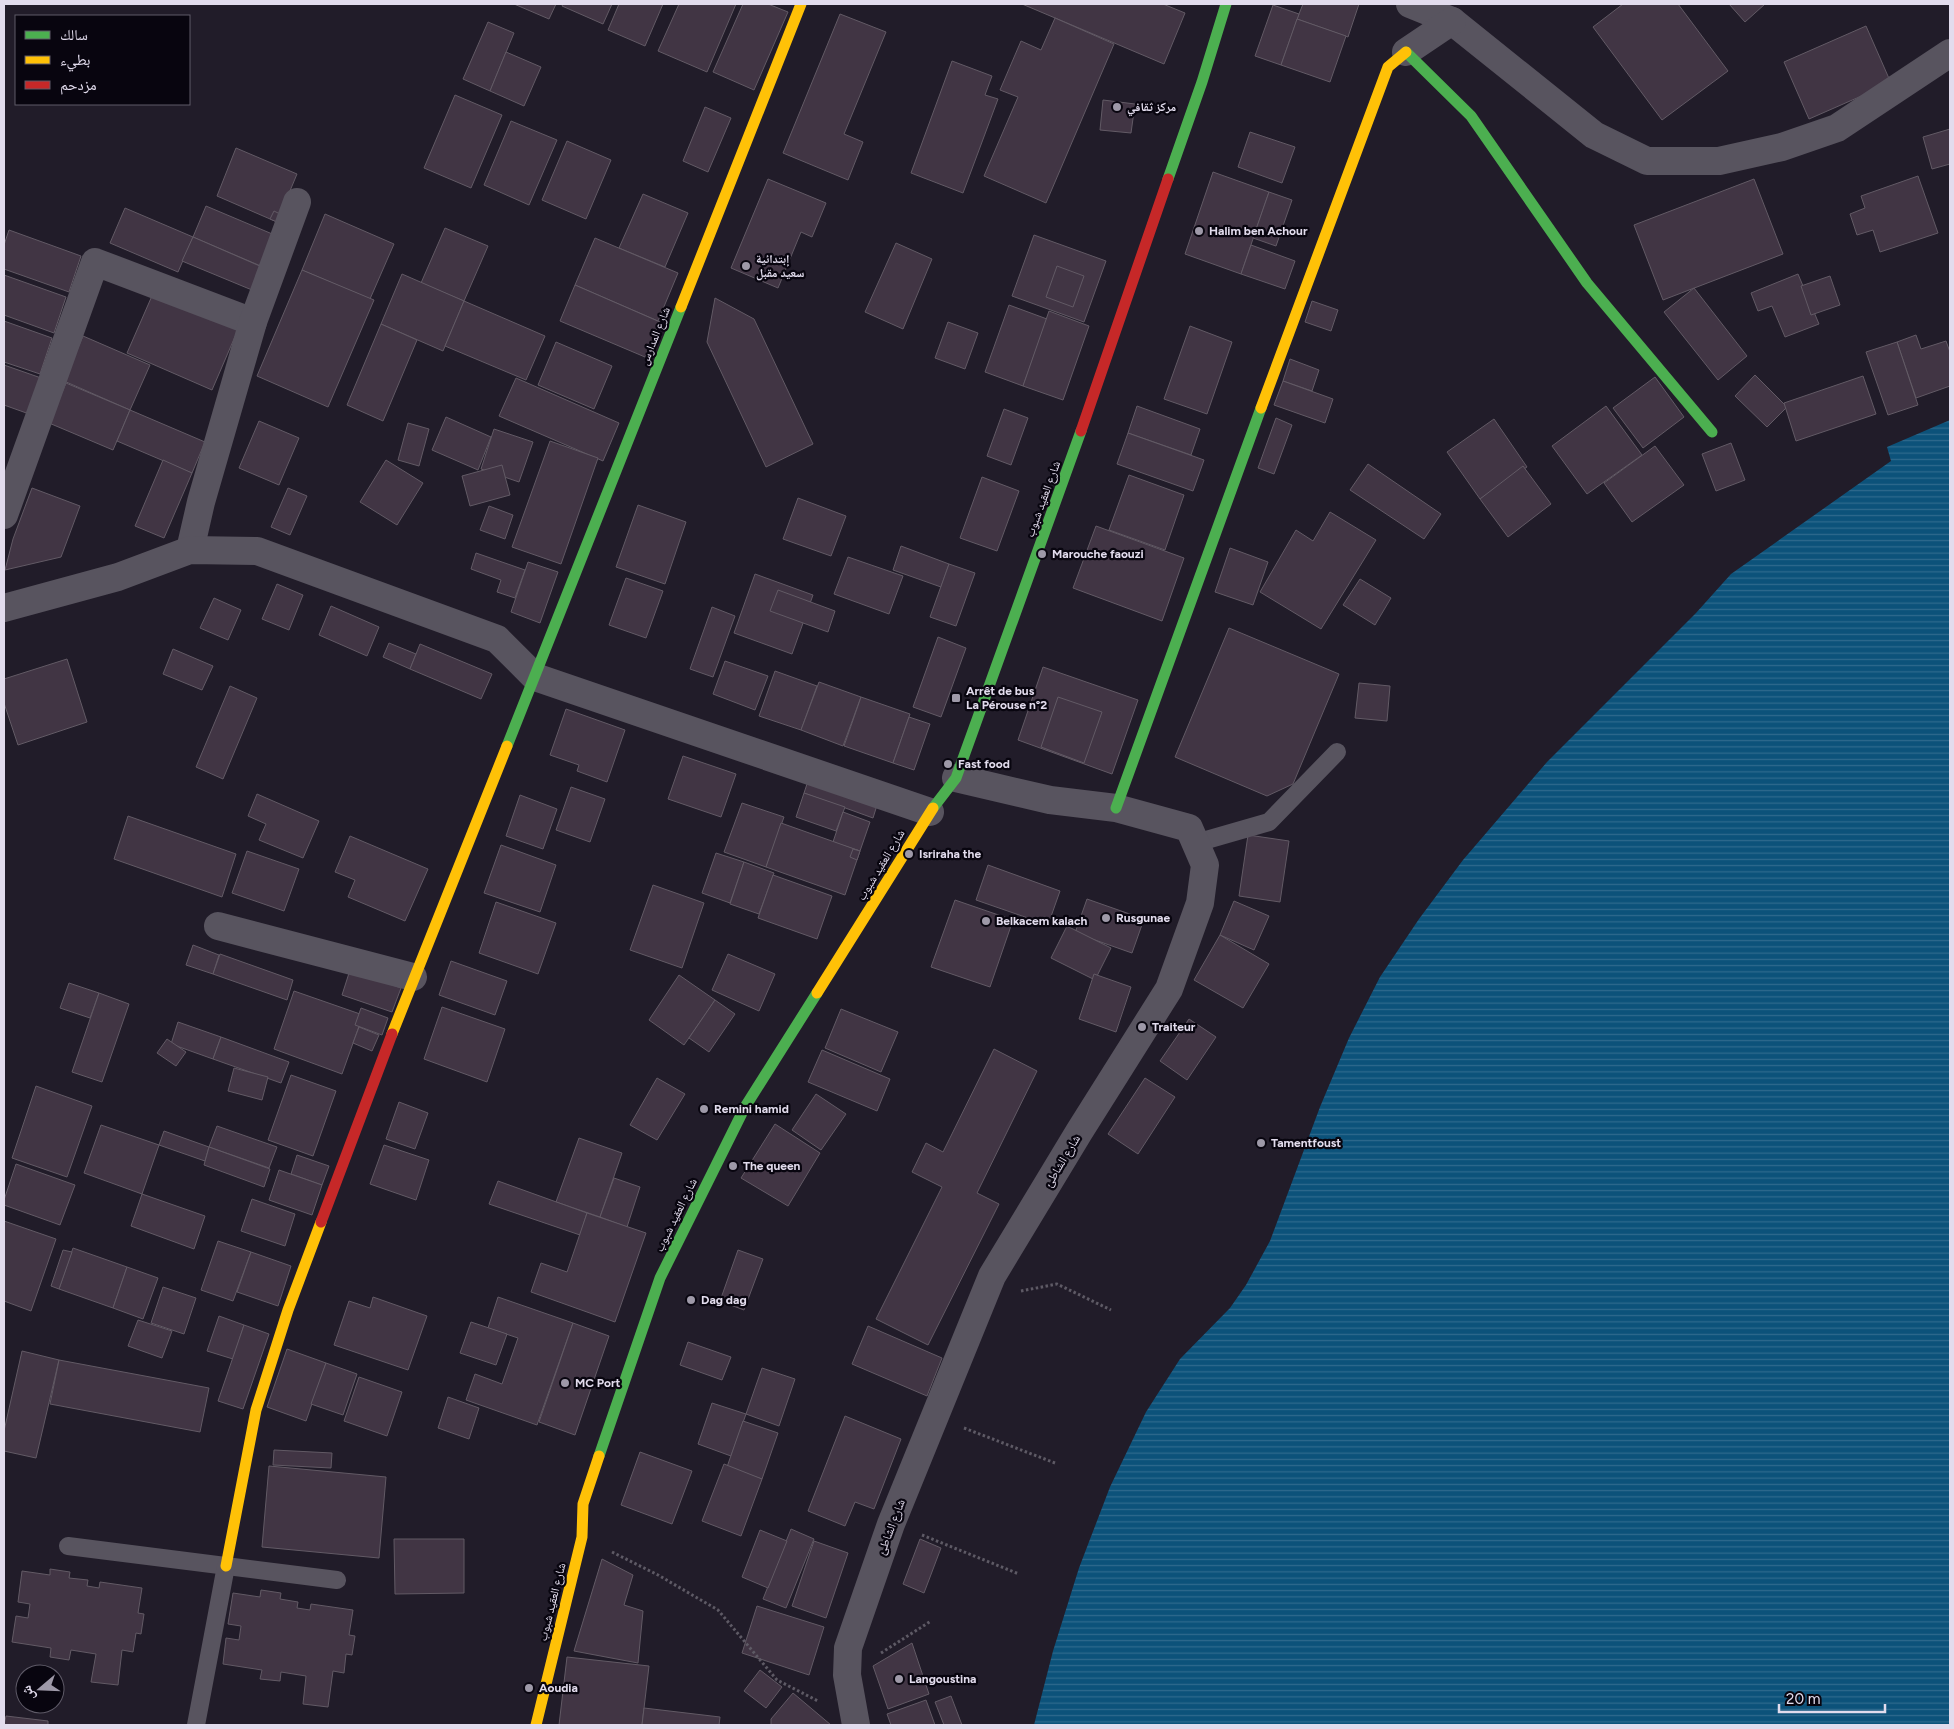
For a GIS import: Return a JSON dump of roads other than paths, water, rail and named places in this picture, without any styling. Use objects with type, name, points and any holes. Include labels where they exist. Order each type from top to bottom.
[{"type":"street","name":"شارع المدارس","points":[[226,1566],[256,1410],[288,1310],[414,976],[535,677],[802,4]]},
{"type":"street","name":"شارع العقيد شبوب","points":[[536,1725],[582,1537],[583,1504],[660,1278],[745,1107],[930,812],[956,778],[1068,469],[1202,82],[1226,4]]},
{"type":"street","points":[[1406,52],[1410,4],[1452,21],[1594,135],[1647,161],[1720,161],[1782,147],[1837,128],[1950,53]]},
{"type":"street","points":[[1116,808],[1286,339],[1388,67],[1406,52],[1452,21]]},
{"type":"street","points":[[1406,52],[1471,116],[1587,283],[1712,432]]},
{"type":"street","points":[[190,550],[201,502],[253,322],[297,202]]},
{"type":"street","points":[[4,515],[95,262],[253,322]]},
{"type":"street","points":[[4,608],[118,577],[190,550],[257,551],[497,639],[535,677],[930,812]]},
{"type":"street","name":"شارع الشاطئ","points":[[855,1723],[847,1675],[848,1648],[891,1524],[992,1276],[1079,1132],[1169,989],[1200,903],[1205,865],[1189,828],[1116,808],[1050,800],[956,778]]},
{"type":"street","points":[[218,926],[414,976]]},
{"type":"lane","points":[[1196,843],[1269,822],[1337,752]]},
{"type":"lane","points":[[68,1546],[337,1580]]},
{"type":"lane","points":[[196,1725],[226,1566]]},
{"type":"water","points":[[1950,420],[1950,1725],[1034,1725],[1053,1651],[1079,1568],[1110,1487],[1146,1412],[1180,1359],[1230,1308],[1246,1285],[1270,1241],[1320,1107],[1349,1038],[1380,977],[1419,919],[1463,860],[1547,762],[1696,613],[1731,574],[1891,461],[1887,447]]},
{"type":"place","name":"مركز ثقافي","points":[[1117,107]]},
{"type":"place","name":"Halim ben Achour","points":[[1199,231]]},
{"type":"place","name":"إبتدائية سعيد مقبل","points":[[746,266]]},
{"type":"place","name":"Marouche faouzi","points":[[1042,554]]},
{"type":"place","name":"Arrêt de bus La Pérouse n°2","points":[[956,698]]},
{"type":"place","name":"Fast food","points":[[948,764]]},
{"type":"place","name":"Isriraha the","points":[[909,854]]},
{"type":"place","name":"Rusgunae","points":[[1106,918]]},
{"type":"place","name":"Belkacem kalach","points":[[986,921]]},
{"type":"place","name":"Traiteur","points":[[1142,1027]]},
{"type":"place","name":"Remini hamid","points":[[704,1109]]},
{"type":"place","name":"Tamentfoust","points":[[1261,1143]]},
{"type":"place","name":"The queen","points":[[733,1166]]},
{"type":"place","name":"Dag dag","points":[[691,1300]]},
{"type":"place","name":"MC Port","points":[[565,1383]]},
{"type":"place","name":"Langoustina","points":[[899,1679]]},
{"type":"place","name":"Aoudia","points":[[529,1688]]}]
